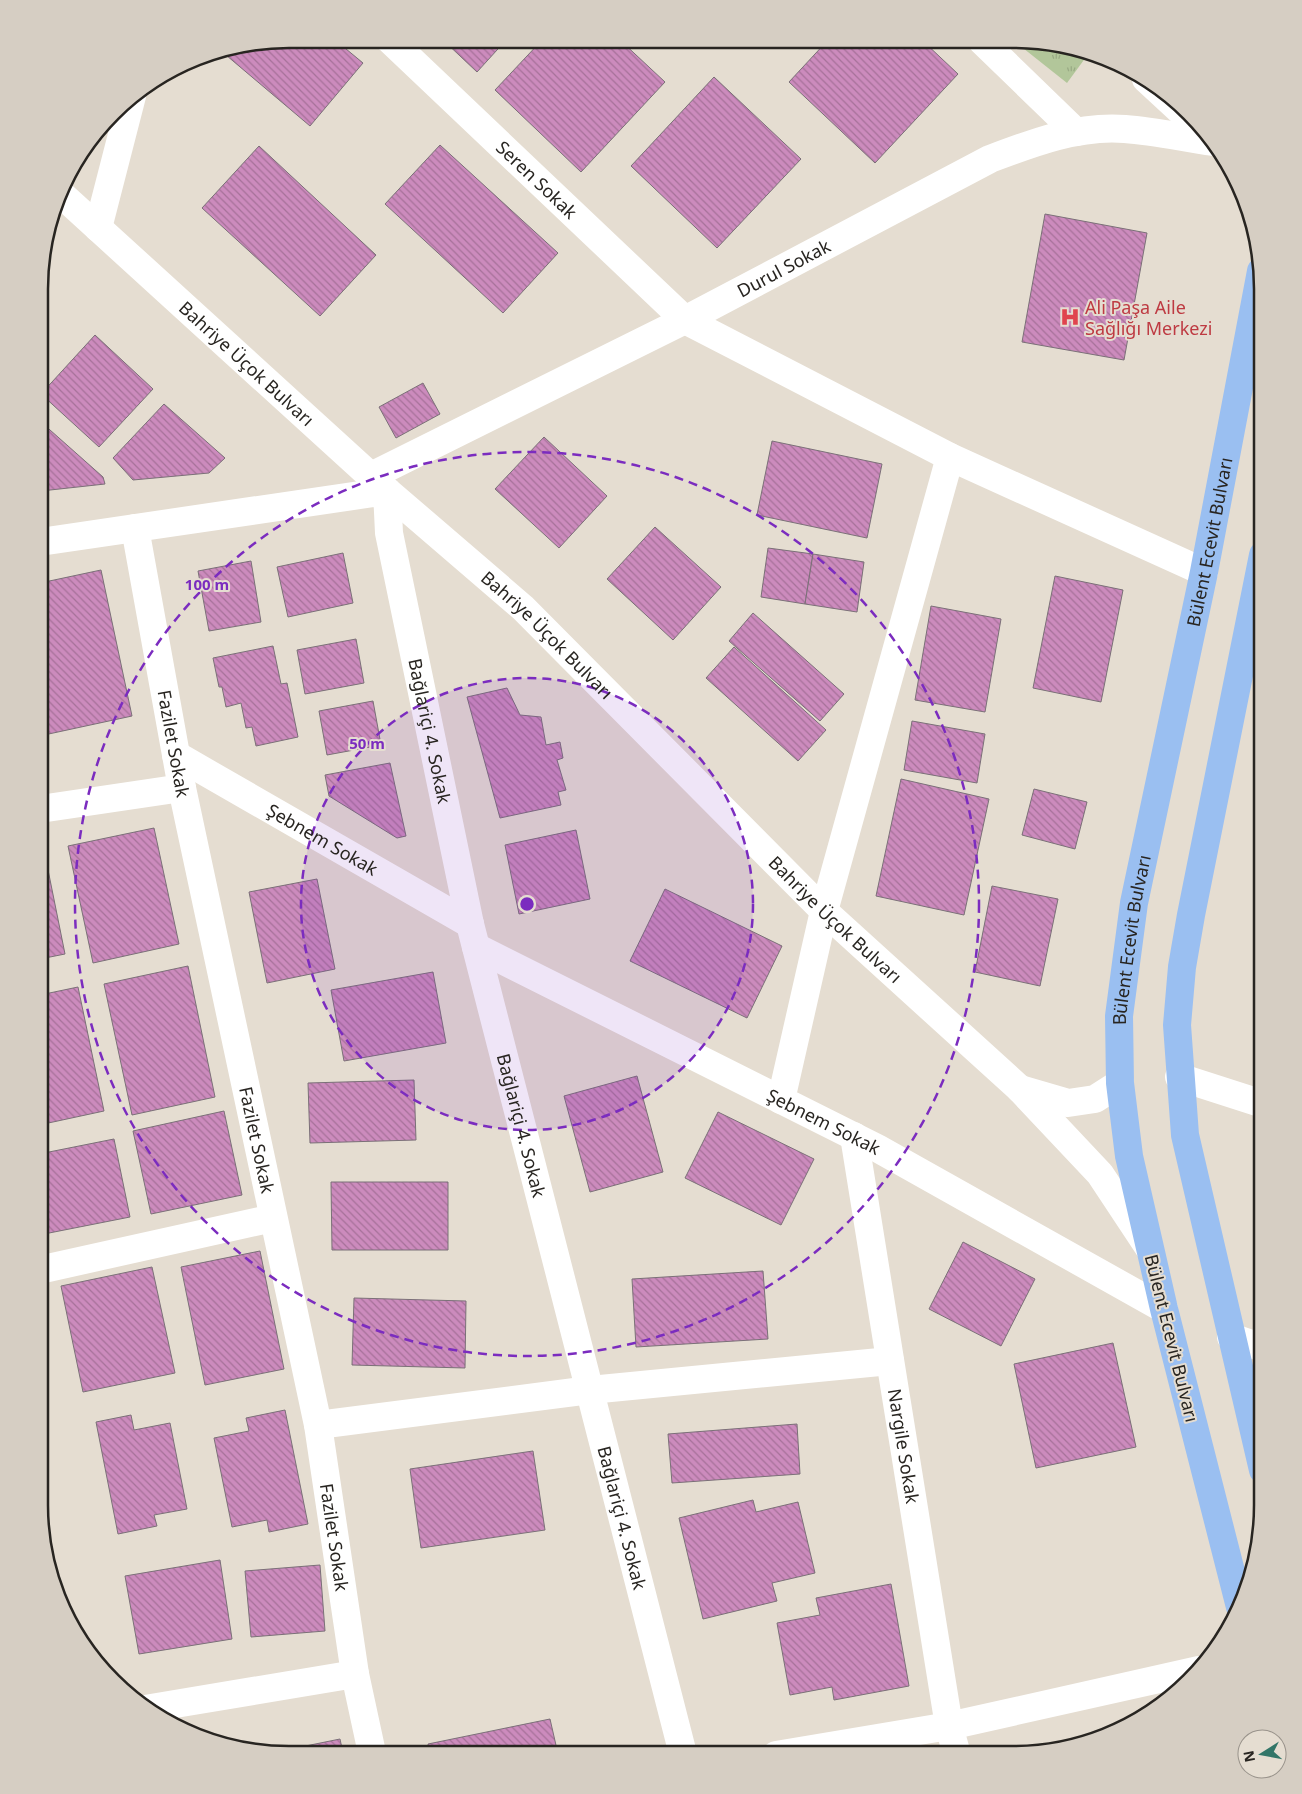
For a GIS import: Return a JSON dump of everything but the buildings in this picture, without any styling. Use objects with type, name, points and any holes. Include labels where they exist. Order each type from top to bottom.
[{"type":"main road","name":"Bülent Ecevit Bulvarı","points":[[1237,1595],[1164,1309],[1129,1156],[1120,1083],[1118,1016],[1134,903],[1204,572],[1254,308]]},
{"type":"main road","points":[[1254,601],[1182,967],[1178,1025],[1179,1076],[1185,1135],[1254,1433]]},
{"type":"street","name":"Seren Sokak","points":[[398,48],[685,320],[950,456],[1204,572]]},
{"type":"street","points":[[989,48],[1076,132]]},
{"type":"street","points":[[98,228],[129,108]]},
{"type":"street","name":"Durul Sokak","points":[[48,541],[134,528],[379,483],[990,159],[1032,143],[1076,132],[1124,128],[1203,140]]},
{"type":"street","name":"Bahriye Üçok Bulvarı","points":[[65,198],[379,483],[523,608],[824,911],[1020,1089],[1100,1174],[1149,1248]]},
{"type":"street","points":[[781,1100],[824,911],[950,456]]},
{"type":"street","name":"Bağlariçi 4. Sokak","points":[[379,483],[473,936],[681,1746]]},
{"type":"street","name":"Fazilet Sokak","points":[[134,528],[182,788],[318,1426],[355,1674],[370,1746]]},
{"type":"street","name":"Şebnem Sokak","points":[[176,755],[473,936],[781,1100],[854,1136],[1164,1309]]},
{"type":"street","points":[[48,808],[182,788]]},
{"type":"street","points":[[1179,1076],[1254,1101]]},
{"type":"street","name":"Bahriye Üçok Bulvarı","points":[[1020,1089],[1068,1102],[1095,1099],[1120,1083]]},
{"type":"street","name":"Nargile Sokak","points":[[854,1136],[949,1726],[955,1746]]},
{"type":"street","points":[[48,1268],[273,1218]]},
{"type":"street","points":[[1231,1337],[1254,1345]]},
{"type":"street","points":[[318,1426],[590,1390],[890,1361]]},
{"type":"street","points":[[830,1746],[949,1726],[1187,1672]]},
{"type":"street","points":[[157,1707],[355,1674]]},
{"type":"green space","points":[[1023,48],[1060,52],[1085,58],[1067,83]]},
{"type":"place","name":"Ali Paşa Aile Sağlığı Merkezi","points":[[1070,317]]}]
